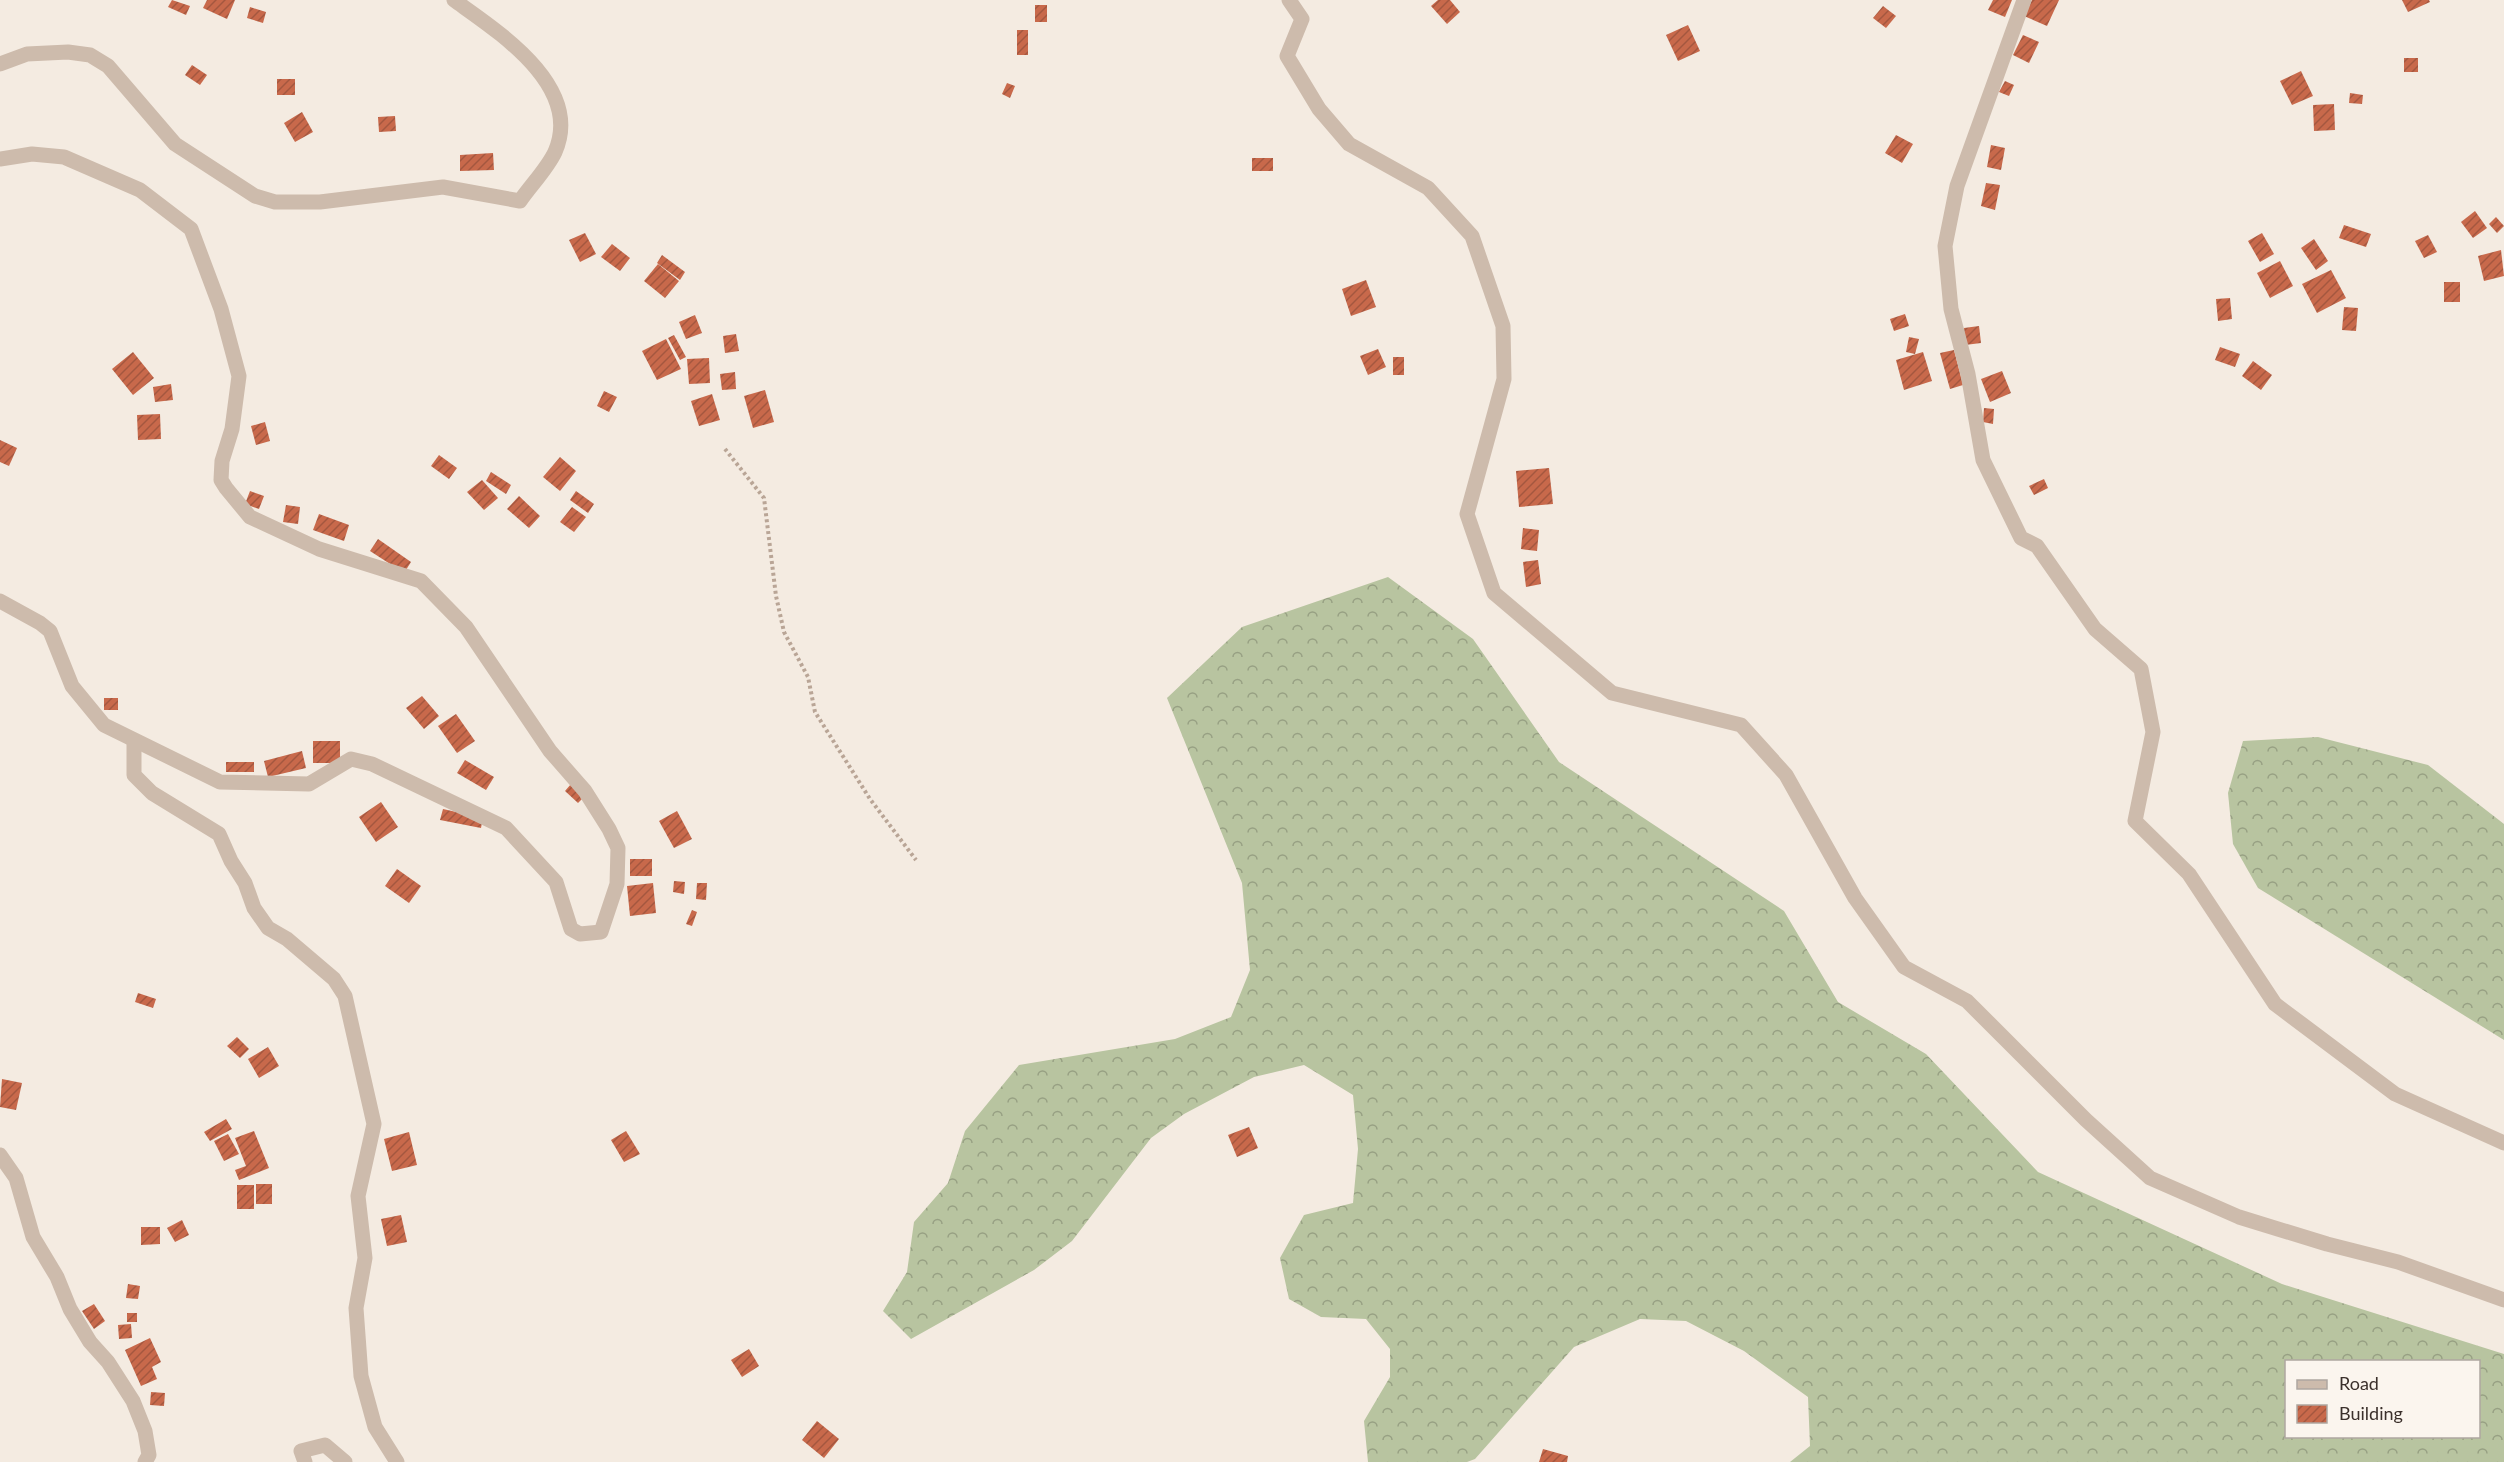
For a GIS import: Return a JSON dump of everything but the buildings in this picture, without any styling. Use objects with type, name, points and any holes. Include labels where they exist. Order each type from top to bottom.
[{"type":"street","points":[[0,64],[27,54],[68,52],[90,55],[108,66],[175,144],[255,196],[274,202],[320,202],[443,187],[520,201],[555,152],[559,135],[559,116],[554,96],[545,79],[531,62],[502,35],[454,0]]},
{"type":"street","points":[[1289,0],[1302,19],[1287,56],[1318,109],[1348,144],[1428,189],[1472,236],[1480,259],[1503,326],[1504,379],[1467,514],[1494,593],[1612,693],[1741,725],[1785,776],[1855,898],[1904,967],[1968,1001],[2086,1120],[2150,1178],[2239,1217],[2327,1244],[2398,1262],[2504,1300]]},
{"type":"street","points":[[2024,0],[1957,186],[1946,246],[1951,309],[1968,374],[1983,460],[2021,538],[2037,546],[2095,629],[2141,669],[2153,732],[2135,821],[2189,874],[2274,1004],[2395,1094],[2504,1143]]},
{"type":"street","points":[[0,159],[32,154],[64,156],[140,190],[191,229],[221,309],[239,376],[232,429],[222,460],[221,480],[250,517],[319,549],[421,581],[466,627],[550,751],[585,791],[618,848],[617,884],[602,932],[580,934],[571,929],[556,882],[506,828],[372,764],[351,759],[309,784],[220,783],[134,742],[104,725],[95,717],[72,686],[50,631],[40,623],[0,602]]},
{"type":"street","points":[[134,742],[134,776],[152,793],[219,834],[231,861],[245,883],[254,908],[268,928],[287,939],[334,979],[345,996],[374,1124],[358,1196],[365,1258],[356,1308],[362,1376],[375,1427],[397,1462]]},
{"type":"street","points":[[0,1155],[16,1178],[33,1237],[57,1277],[70,1309],[90,1342],[108,1362],[133,1401],[145,1431],[149,1455],[145,1462]]},
{"type":"street","points":[[305,1462],[301,1451],[325,1445],[345,1462]]},
{"type":"path","points":[[725,449],[764,498],[776,596],[784,632],[807,677],[815,712],[870,799],[916,860]]},
{"type":"green space","points":[[1388,577],[1473,639],[1559,762],[1784,911],[1838,1002],[1926,1054],[2038,1172],[2282,1284],[2504,1354],[2504,1462],[1790,1462],[1810,1446],[1808,1397],[1744,1351],[1686,1321],[1640,1319],[1574,1347],[1475,1459],[1467,1462],[1368,1462],[1364,1421],[1390,1377],[1390,1349],[1366,1319],[1321,1317],[1289,1299],[1280,1258],[1304,1215],[1353,1203],[1358,1149],[1353,1095],[1304,1065],[1254,1077],[1184,1114],[1151,1138],[1072,1241],[1034,1270],[911,1339],[883,1311],[907,1272],[914,1222],[948,1183],[965,1131],[1019,1065],[1175,1039],[1231,1017],[1250,970],[1242,883],[1167,698],[1242,627]]},
{"type":"green space","points":[[2318,737],[2428,765],[2504,824],[2504,1040],[2258,888],[2233,844],[2228,793],[2243,741]]}]
